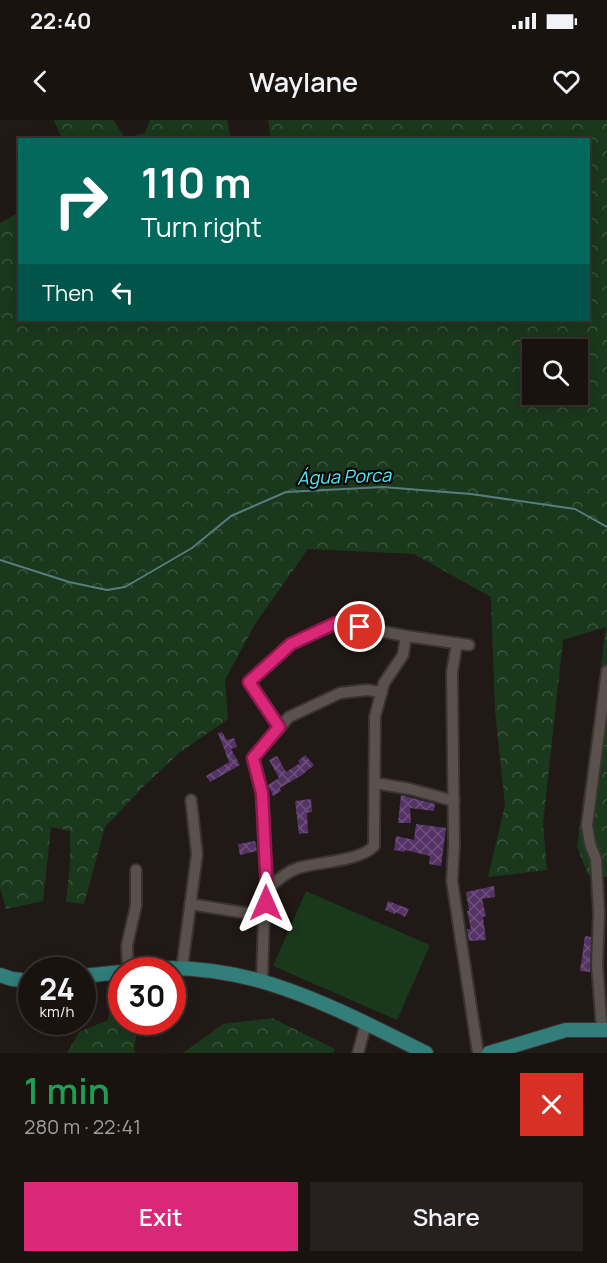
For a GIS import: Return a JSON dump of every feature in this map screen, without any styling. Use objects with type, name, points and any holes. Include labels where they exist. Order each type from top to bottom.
[{"type":"main road","points":[[186,968],[262,980],[330,1006],[426,1053]]},
{"type":"main road","points":[[0,975],[18,980]]},
{"type":"main road","points":[[489,1053],[557,1032],[581,1029],[604,1030]]},
{"type":"street","points":[[279,727],[249,682],[291,644],[336,623],[469,645]]},
{"type":"street","points":[[267,890],[280,878],[296,869],[363,854],[370,850],[375,840],[375,716],[384,683],[403,655],[406,636]]},
{"type":"street","points":[[457,644],[452,672],[454,801],[452,881],[478,1053]]},
{"type":"street","points":[[604,1030],[597,964],[599,914],[596,859],[590,844],[587,825],[607,671]]},
{"type":"street","points":[[262,980],[267,890],[262,793],[253,758],[289,717],[329,697],[356,691],[382,692]]},
{"type":"street","points":[[375,783],[410,789],[454,801]]},
{"type":"street","points":[[183,957],[197,854],[191,800]]},
{"type":"street","points":[[128,957],[127,945],[136,906],[136,870]]},
{"type":"street","points":[[190,904],[264,916]]},
{"type":"street","points":[[358,1053],[366,1023]]},
{"type":"green space","points":[[54,120],[113,120],[125,138],[62,138]]},
{"type":"green space","points":[[150,120],[227,120],[231,138],[125,138],[145,133]]},
{"type":"green space","points":[[268,120],[607,120],[607,877],[588,875],[577,846],[606,627],[563,640],[543,824],[547,870],[488,877],[505,805],[495,711],[491,597],[414,554],[308,549],[255,624],[225,680],[228,719],[179,753],[105,827],[84,904],[66,902],[70,864],[70,831],[51,827],[43,901],[6,909],[0,888],[0,223],[18,213],[18,321],[590,321],[590,138],[271,138]]},
{"type":"green space","points":[[306,891],[430,945],[397,1020],[273,966]]},
{"type":"green space","points":[[272,1018],[335,1049],[333,1053],[183,1053],[223,1024]]},
{"type":"green space","points":[[108,1020],[108,1035],[136,1035],[134,1051],[137,1053],[67,1053],[77,1035],[96,1035],[96,1025]]},
{"type":"building","points":[[222,732],[227,740],[234,738],[237,747],[231,749],[240,765],[210,782],[206,776],[229,762],[218,733]]},
{"type":"building","points":[[305,755],[314,765],[280,788],[281,791],[273,796],[268,785],[279,778],[269,760],[277,756],[286,772],[300,763],[298,761]]},
{"type":"building","points":[[401,795],[435,804],[434,811],[410,808],[411,823],[398,823]]},
{"type":"building","points":[[311,799],[312,812],[307,813],[308,833],[299,834],[295,801]]},
{"type":"building","points":[[416,824],[446,828],[441,866],[429,864],[430,856],[405,850],[405,852],[394,850],[396,836],[414,840]]},
{"type":"building","points":[[255,841],[257,851],[240,855],[238,844]]},
{"type":"building","points":[[494,886],[495,897],[482,899],[486,916],[483,917],[486,940],[469,941],[467,929],[471,929],[466,892]]},
{"type":"building","points":[[388,901],[409,909],[405,917],[385,910]]},
{"type":"building","points":[[585,936],[591,937],[590,972],[580,971]]},
{"type":"waterway","name":"Água Porca","points":[[0,560],[69,582],[107,590],[125,587],[192,548],[231,516],[286,492],[383,487],[471,494],[575,509],[607,527]]},
{"type":"route","points":[[266,903],[262,793],[253,758],[279,727],[249,682],[291,644],[336,623],[360,627]]}]
